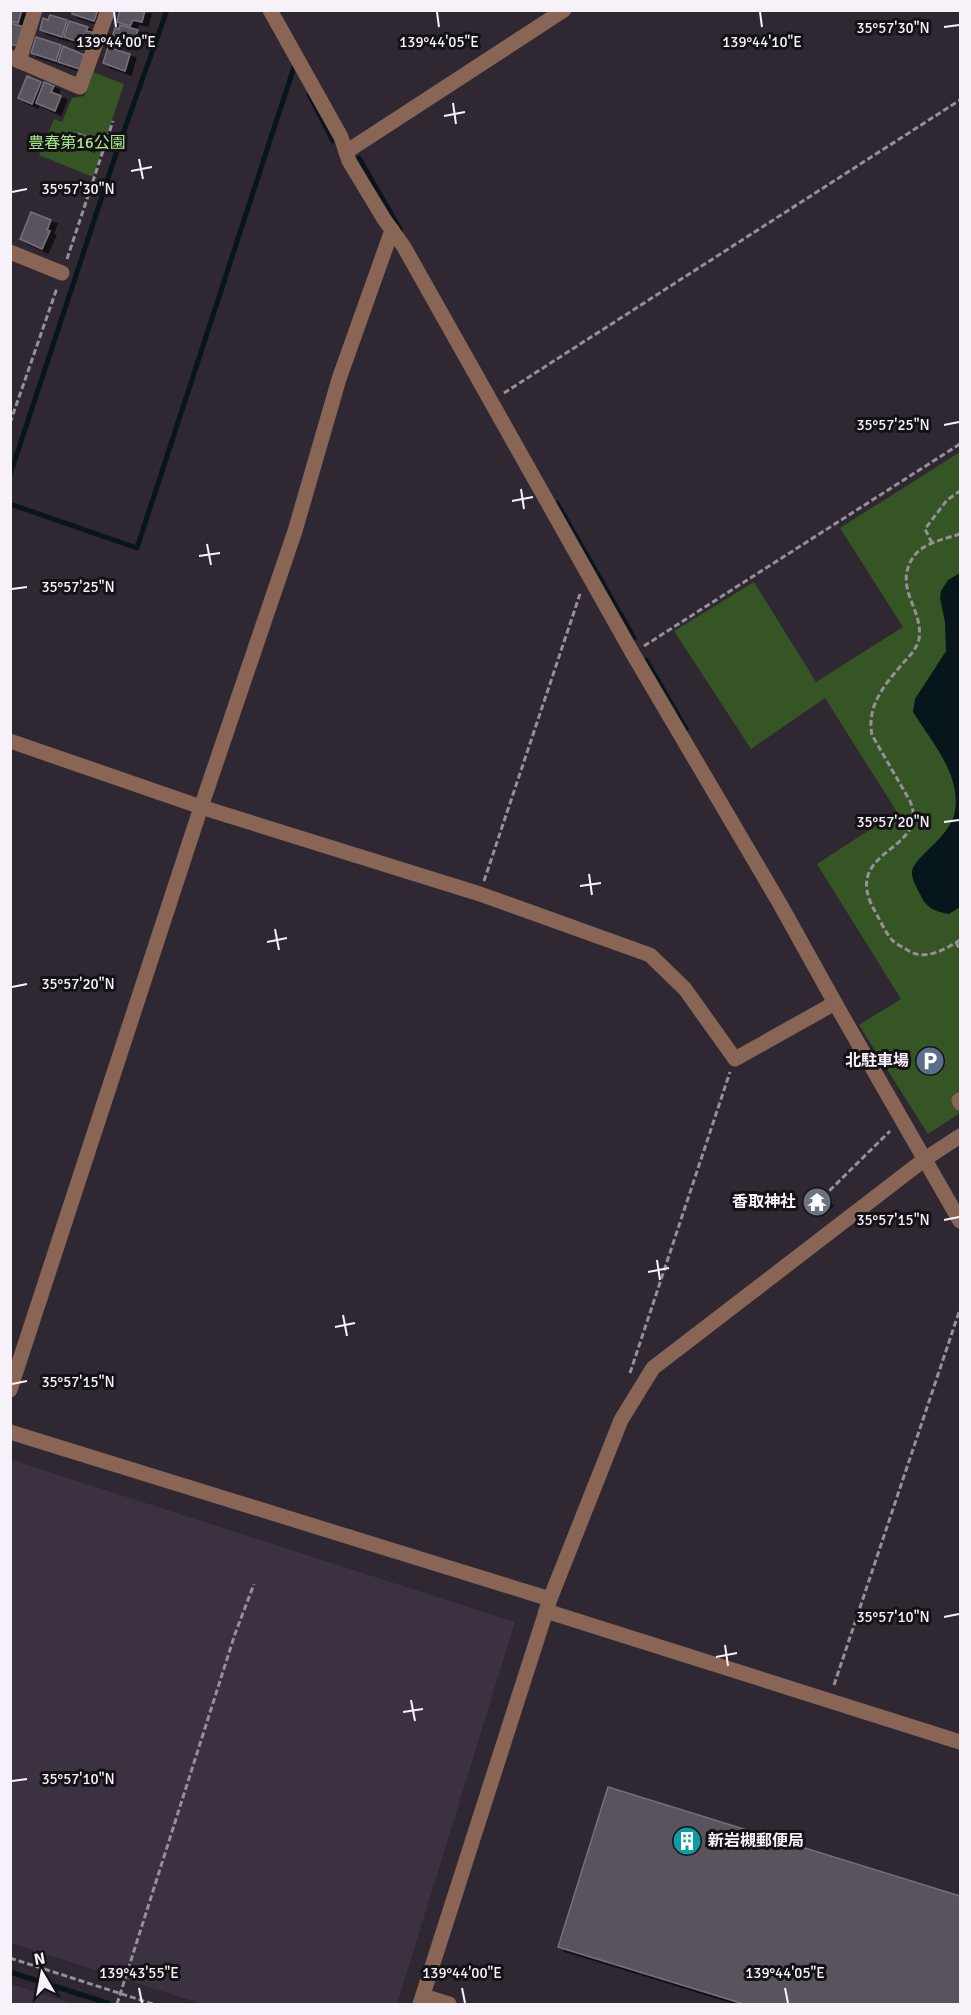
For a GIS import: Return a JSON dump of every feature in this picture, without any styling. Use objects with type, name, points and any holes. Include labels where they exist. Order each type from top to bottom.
[{"type":"street","points":[[35,10],[15,59],[80,87],[108,10]]},
{"type":"street","points":[[270,10],[341,137],[349,161],[404,248],[633,654],[780,904],[960,1221]]},
{"type":"street","points":[[346,152],[564,10]]},
{"type":"street","points":[[10,1390],[201,807],[295,531],[339,379],[392,230]]},
{"type":"street","points":[[10,252],[62,273]]},
{"type":"street","points":[[10,741],[201,807],[480,894],[651,954],[685,989],[735,1059],[835,1003]]},
{"type":"street","points":[[448,2004],[421,2000],[548,1605],[621,1420],[653,1368],[924,1159],[960,1136]]},
{"type":"street","points":[[10,1432],[548,1605],[960,1742]]},
{"type":"path","points":[[490,402],[960,100]]},
{"type":"path","points":[[10,423],[113,121]]},
{"type":"path","points":[[633,654],[960,444]]},
{"type":"path","points":[[932,543],[925,529],[947,500],[960,490]]},
{"type":"path","points":[[960,534],[932,543],[912,559],[906,580],[907,592],[917,615],[919,639],[913,652],[881,688],[871,714],[870,726],[872,735],[910,801],[914,811],[914,821],[911,830],[877,860],[868,872],[866,882],[868,900],[893,941],[914,954],[939,952],[960,940]]},
{"type":"path","points":[[480,894],[588,572]]},
{"type":"path","points":[[956,942],[960,950]]},
{"type":"path","points":[[631,1404],[623,1392],[735,1059]]},
{"type":"path","points":[[823,1197],[902,1119]]},
{"type":"path","points":[[828,1700],[960,1309]]},
{"type":"path","points":[[117,2004],[235,1634],[254,1584]]},
{"type":"path","points":[[10,1958],[153,2004]]},
{"type":"shaded area","points":[[960,573],[960,907],[949,914],[928,906],[922,899],[912,876],[913,867],[952,821],[956,797],[954,784],[943,758],[913,712],[915,699],[946,651],[941,591],[948,580]]},
{"type":"shaded area","points":[[12,1460],[515,1622],[397,2004],[202,2004],[11,1943],[10,1465]]},
{"type":"shaded area","points":[[11,1984],[73,2004],[11,2004]]},
{"type":"green space","name":"豊春第16公園","points":[[93,72],[124,84],[93,177],[39,155],[54,119],[62,122],[72,98],[84,96]]},
{"type":"green space","points":[[960,452],[960,1113],[928,1134],[859,1025],[901,999],[817,864],[897,812],[825,698],[751,749],[674,631],[754,582],[816,682],[903,627],[840,528]]},
{"type":"building","points":[[10,10],[22,10],[18,23],[10,21]]},
{"type":"building","points":[[73,10],[98,10],[94,21],[72,14]]},
{"type":"building","points":[[120,10],[145,10],[142,22],[133,20],[130,26],[117,22]]},
{"type":"building","points":[[50,15],[67,20],[62,37],[40,30],[43,18],[48,20]]},
{"type":"building","points":[[69,21],[88,27],[86,31],[92,32],[88,45],[64,37]]},
{"type":"building","points":[[10,23],[24,27],[18,46],[10,44]]},
{"type":"building","points":[[120,25],[138,30],[132,46],[111,40],[115,28],[119,29]]},
{"type":"building","points":[[36,37],[61,45],[56,61],[31,53]]},
{"type":"building","points":[[63,46],[84,55],[80,69],[58,62]]},
{"type":"building","points":[[108,47],[130,54],[125,71],[103,63]]},
{"type":"building","points":[[27,76],[41,82],[32,104],[18,98]]},
{"type":"building","points":[[44,82],[54,86],[51,92],[61,96],[55,111],[36,103]]},
{"type":"building","points":[[78,133],[93,139],[88,148],[74,143]]},
{"type":"building","points":[[31,212],[51,220],[47,230],[50,231],[42,249],[20,239]]},
{"type":"building","name":"香取神社","points":[[819,1192],[827,1202],[816,1212],[807,1201]]},
{"type":"building","name":"新岩槻郵便局","points":[[608,1787],[960,1896],[960,2004],[744,2004],[558,1947]]},
{"type":"waterway","points":[[10,475],[119,145],[167,10]]},
{"type":"waterway","points":[[13,505],[137,548],[294,67]]},
{"type":"waterway","points":[[309,94],[333,141]]},
{"type":"waterway","points":[[359,158],[400,229]]},
{"type":"waterway","points":[[557,503],[634,638]]},
{"type":"waterway","points":[[646,660],[686,729]]},
{"type":"waterway","points":[[10,1972],[107,2003]]},
{"type":"place","name":"北駐車場","points":[[930,1061]]},
{"type":"place","name":"香取神社","points":[[817,1202]]},
{"type":"place","name":"新岩槻郵便局","points":[[687,1841]]}]
